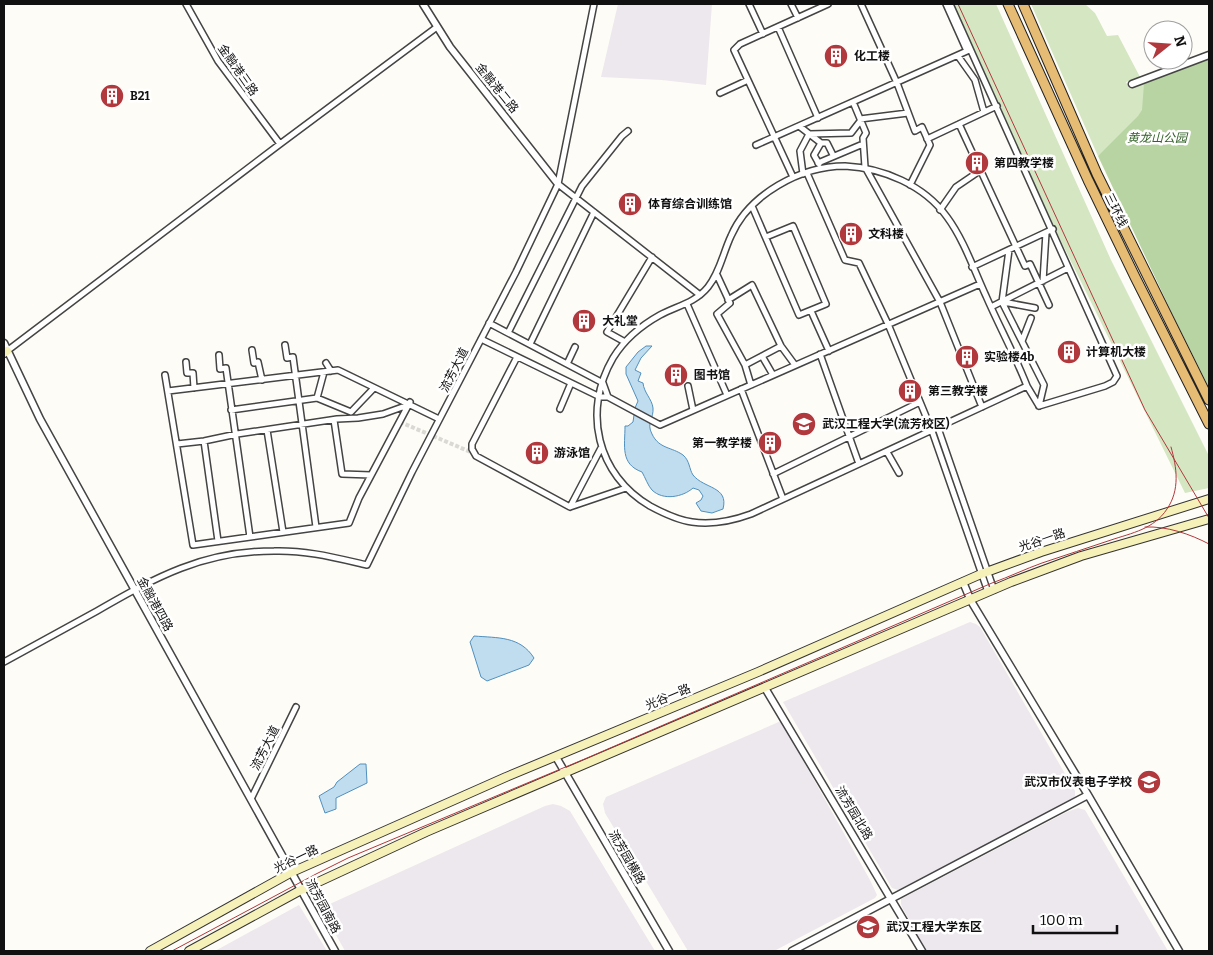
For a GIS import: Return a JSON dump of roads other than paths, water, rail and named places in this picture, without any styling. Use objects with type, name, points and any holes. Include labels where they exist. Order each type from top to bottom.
[{"type":"highway","name":"三环线","points":[[1008,4],[1088,180],[1209,424]]},
{"type":"highway","name":"三环线","points":[[1023,4],[1097,174],[1209,400]]},
{"type":"main road","name":"光谷一路","points":[[150,951],[292,872],[556,757],[758,672],[985,572],[1041,552],[1209,499]]},
{"type":"main road","points":[[189,951],[301,890],[426,832],[991,591],[1081,556],[1209,519]]},
{"type":"street","name":"金融港三路","points":[[186,4],[218,61],[280,144]]},
{"type":"street","name":"金融港二路","points":[[423,4],[450,47],[558,184]]},
{"type":"street","name":"流芳大道","points":[[134,590],[180,568],[202,560],[238,553],[295,551],[367,565],[558,184],[594,4]]},
{"type":"street","points":[[749,4],[763,34]]},
{"type":"street","points":[[791,4],[798,18]]},
{"type":"street","points":[[793,177],[746,81],[734,50],[736,46],[828,4]]},
{"type":"street","points":[[861,4],[897,83],[915,131],[922,128],[930,145],[910,185]]},
{"type":"street","points":[[756,145],[967,51],[946,4]]},
{"type":"street","points":[[950,4],[1117,376],[1113,382],[1104,386],[1039,406]]},
{"type":"street","points":[[6,352],[438,27]]},
{"type":"street","points":[[778,27],[818,118]]},
{"type":"street","points":[[1132,84],[1209,55]]},
{"type":"street","points":[[958,56],[976,80],[984,112]]},
{"type":"street","points":[[976,80],[983,76]]},
{"type":"street","points":[[720,93],[746,81]]},
{"type":"street","points":[[853,102],[866,133],[863,138],[865,167],[940,302],[982,407]]},
{"type":"street","points":[[928,139],[996,106]]},
{"type":"street","points":[[860,120],[908,114]]},
{"type":"street","points":[[809,134],[851,134],[860,120]]},
{"type":"street","points":[[959,124],[1025,266],[1030,264],[1041,282],[1049,305]]},
{"type":"street","points":[[799,126],[821,143],[827,143],[833,155]]},
{"type":"street","points":[[508,333],[582,186],[628,131]]},
{"type":"street","points":[[809,134],[800,151],[805,174],[845,260],[859,263],[888,324],[920,402],[935,429],[991,591]]},
{"type":"street","points":[[820,170],[814,155],[821,143]]},
{"type":"street","points":[[818,163],[833,155],[864,144]]},
{"type":"street","points":[[1027,386],[751,514],[730,521],[710,523],[694,522],[662,512],[644,502],[626,488],[609,466],[601,448],[597,422],[603,383],[612,361],[625,342],[658,317],[700,296],[716,275],[731,234],[752,206],[771,190],[793,177],[838,166],[865,167],[880,171],[910,185],[940,210],[952,225],[1027,386],[1039,406]]},
{"type":"street","points":[[940,210],[956,187],[981,170]]},
{"type":"street","points":[[558,184],[700,296]]},
{"type":"street","points":[[752,206],[799,315],[826,304],[793,226],[766,237]]},
{"type":"street","points":[[530,344],[594,212]]},
{"type":"street","points":[[972,267],[1053,230]]},
{"type":"street","points":[[1041,282],[1046,233]]},
{"type":"street","points":[[1008,250],[1002,302],[1044,385],[1039,406]]},
{"type":"street","points":[[625,342],[607,332],[652,257]]},
{"type":"street","points":[[991,307],[1068,268]]},
{"type":"street","points":[[716,275],[730,303],[717,314],[745,366],[751,385]]},
{"type":"street","points":[[481,340],[600,397],[608,397],[660,425],[980,284]]},
{"type":"street","points":[[728,300],[752,285],[781,346],[795,366]]},
{"type":"street","points":[[1002,302],[1035,308]]},
{"type":"street","points":[[687,304],[727,396]]},
{"type":"street","points":[[811,310],[829,351]]},
{"type":"street","points":[[1022,340],[1031,318]]},
{"type":"street","points":[[489,323],[603,383],[608,397]]},
{"type":"street","name":"金融港四路","points":[[4,344],[6,352],[40,419],[292,872]]},
{"type":"street","points":[[285,345],[287,358],[293,358],[316,527]]},
{"type":"street","points":[[745,366],[781,346]]},
{"type":"street","points":[[567,364],[575,347]]},
{"type":"street","points":[[252,350],[254,363],[258,362],[262,380]]},
{"type":"street","points":[[820,354],[860,464]]},
{"type":"street","points":[[219,355],[220,369],[226,368],[250,537]]},
{"type":"street","points":[[762,356],[773,375]]},
{"type":"street","points":[[517,357],[472,444],[472,449],[476,456],[532,482],[570,508]]},
{"type":"street","points":[[186,362],[187,373],[193,373],[194,388]]},
{"type":"street","points":[[326,363],[330,371]]},
{"type":"street","points":[[168,391],[338,370],[439,419]]},
{"type":"street","points":[[317,398],[324,372]]},
{"type":"street","points":[[166,374],[194,545],[350,523],[354,509],[409,403]]},
{"type":"street","points":[[560,408],[571,383]]},
{"type":"street","points":[[688,386],[693,410]]},
{"type":"street","points":[[231,410],[317,398],[351,412],[374,388]]},
{"type":"street","points":[[740,390],[783,499]]},
{"type":"street","points":[[774,474],[920,402]]},
{"type":"street","points":[[177,444],[204,442],[235,435],[334,420],[355,419],[375,415],[409,403]]},
{"type":"street","points":[[334,420],[342,474],[371,475]]},
{"type":"street","points":[[267,430],[283,532]]},
{"type":"street","points":[[204,442],[218,541]]},
{"type":"street","points":[[570,508],[601,448]]},
{"type":"street","points":[[887,452],[899,473]]},
{"type":"street","points":[[570,508],[626,488]]},
{"type":"street","points":[[963,582],[971,601],[1179,951]]},
{"type":"street","points":[[4,662],[134,590]]},
{"type":"street","name":"流芳园北路","points":[[765,688],[922,951]]},
{"type":"street","name":"流芳大道","points":[[250,799],[296,707]]},
{"type":"street","name":"流芳园横路","points":[[556,757],[668,951]]},
{"type":"street","points":[[792,951],[1088,795]]},
{"type":"street","name":"流芳园南路","points":[[292,872],[335,951]]},
{"type":"water","points":[[646,346],[652,346],[641,358],[635,370],[641,373],[638,381],[643,383],[652,405],[653,412],[650,430],[658,442],[683,455],[693,475],[698,480],[719,492],[724,502],[723,509],[712,513],[701,511],[696,503],[703,496],[699,490],[693,488],[684,494],[673,497],[662,496],[651,488],[642,472],[635,469],[627,459],[625,454],[625,426],[633,422],[638,401],[626,374],[626,367],[638,352]]},
{"type":"water","points":[[474,636],[500,638],[515,642],[534,658],[529,665],[487,681],[481,677],[470,642]]},
{"type":"water","points":[[360,764],[366,764],[367,783],[336,798],[336,809],[325,813],[319,796],[334,787],[337,782]]},
{"type":"tunnel","points":[[400,422],[473,453]]},
{"type":"tram line","points":[[958,4],[1145,410],[1209,518]]},
{"type":"tram line","points":[[172,951],[348,858],[587,758],[992,583],[1042,563],[1149,526],[1162,516],[1167,509],[1176,487],[1176,471],[1171,447]]},
{"type":"tram line","points":[[1145,527],[1178,531],[1209,544]]},
{"type":"place","name":"化工楼","points":[[836,56]]},
{"type":"place","name":"B21","points":[[112,96]]},
{"type":"place","name":"第四教学楼","points":[[977,163]]},
{"type":"place","name":"体育综合训练馆","points":[[630,204]]},
{"type":"place","name":"文科楼","points":[[851,234]]},
{"type":"place","name":"大礼堂","points":[[584,321]]},
{"type":"place","name":"计算机大楼","points":[[1069,352]]},
{"type":"place","name":"实验楼4b","points":[[967,357]]},
{"type":"place","name":"图书馆","points":[[676,375]]},
{"type":"place","name":"第三教学楼","points":[[910,391]]},
{"type":"place","name":"武汉工程大学(流芳校区)","points":[[804,424]]},
{"type":"place","name":"第一教学楼","points":[[770,443]]},
{"type":"place","name":"游泳馆","points":[[537,453]]},
{"type":"place","name":"武汉市仪表电子学校","points":[[1149,782]]},
{"type":"place","name":"武汉工程大学东区","points":[[868,927]]},
{"type":"park label","name":"黄龙山公园","points":[[1157,138]]}]
